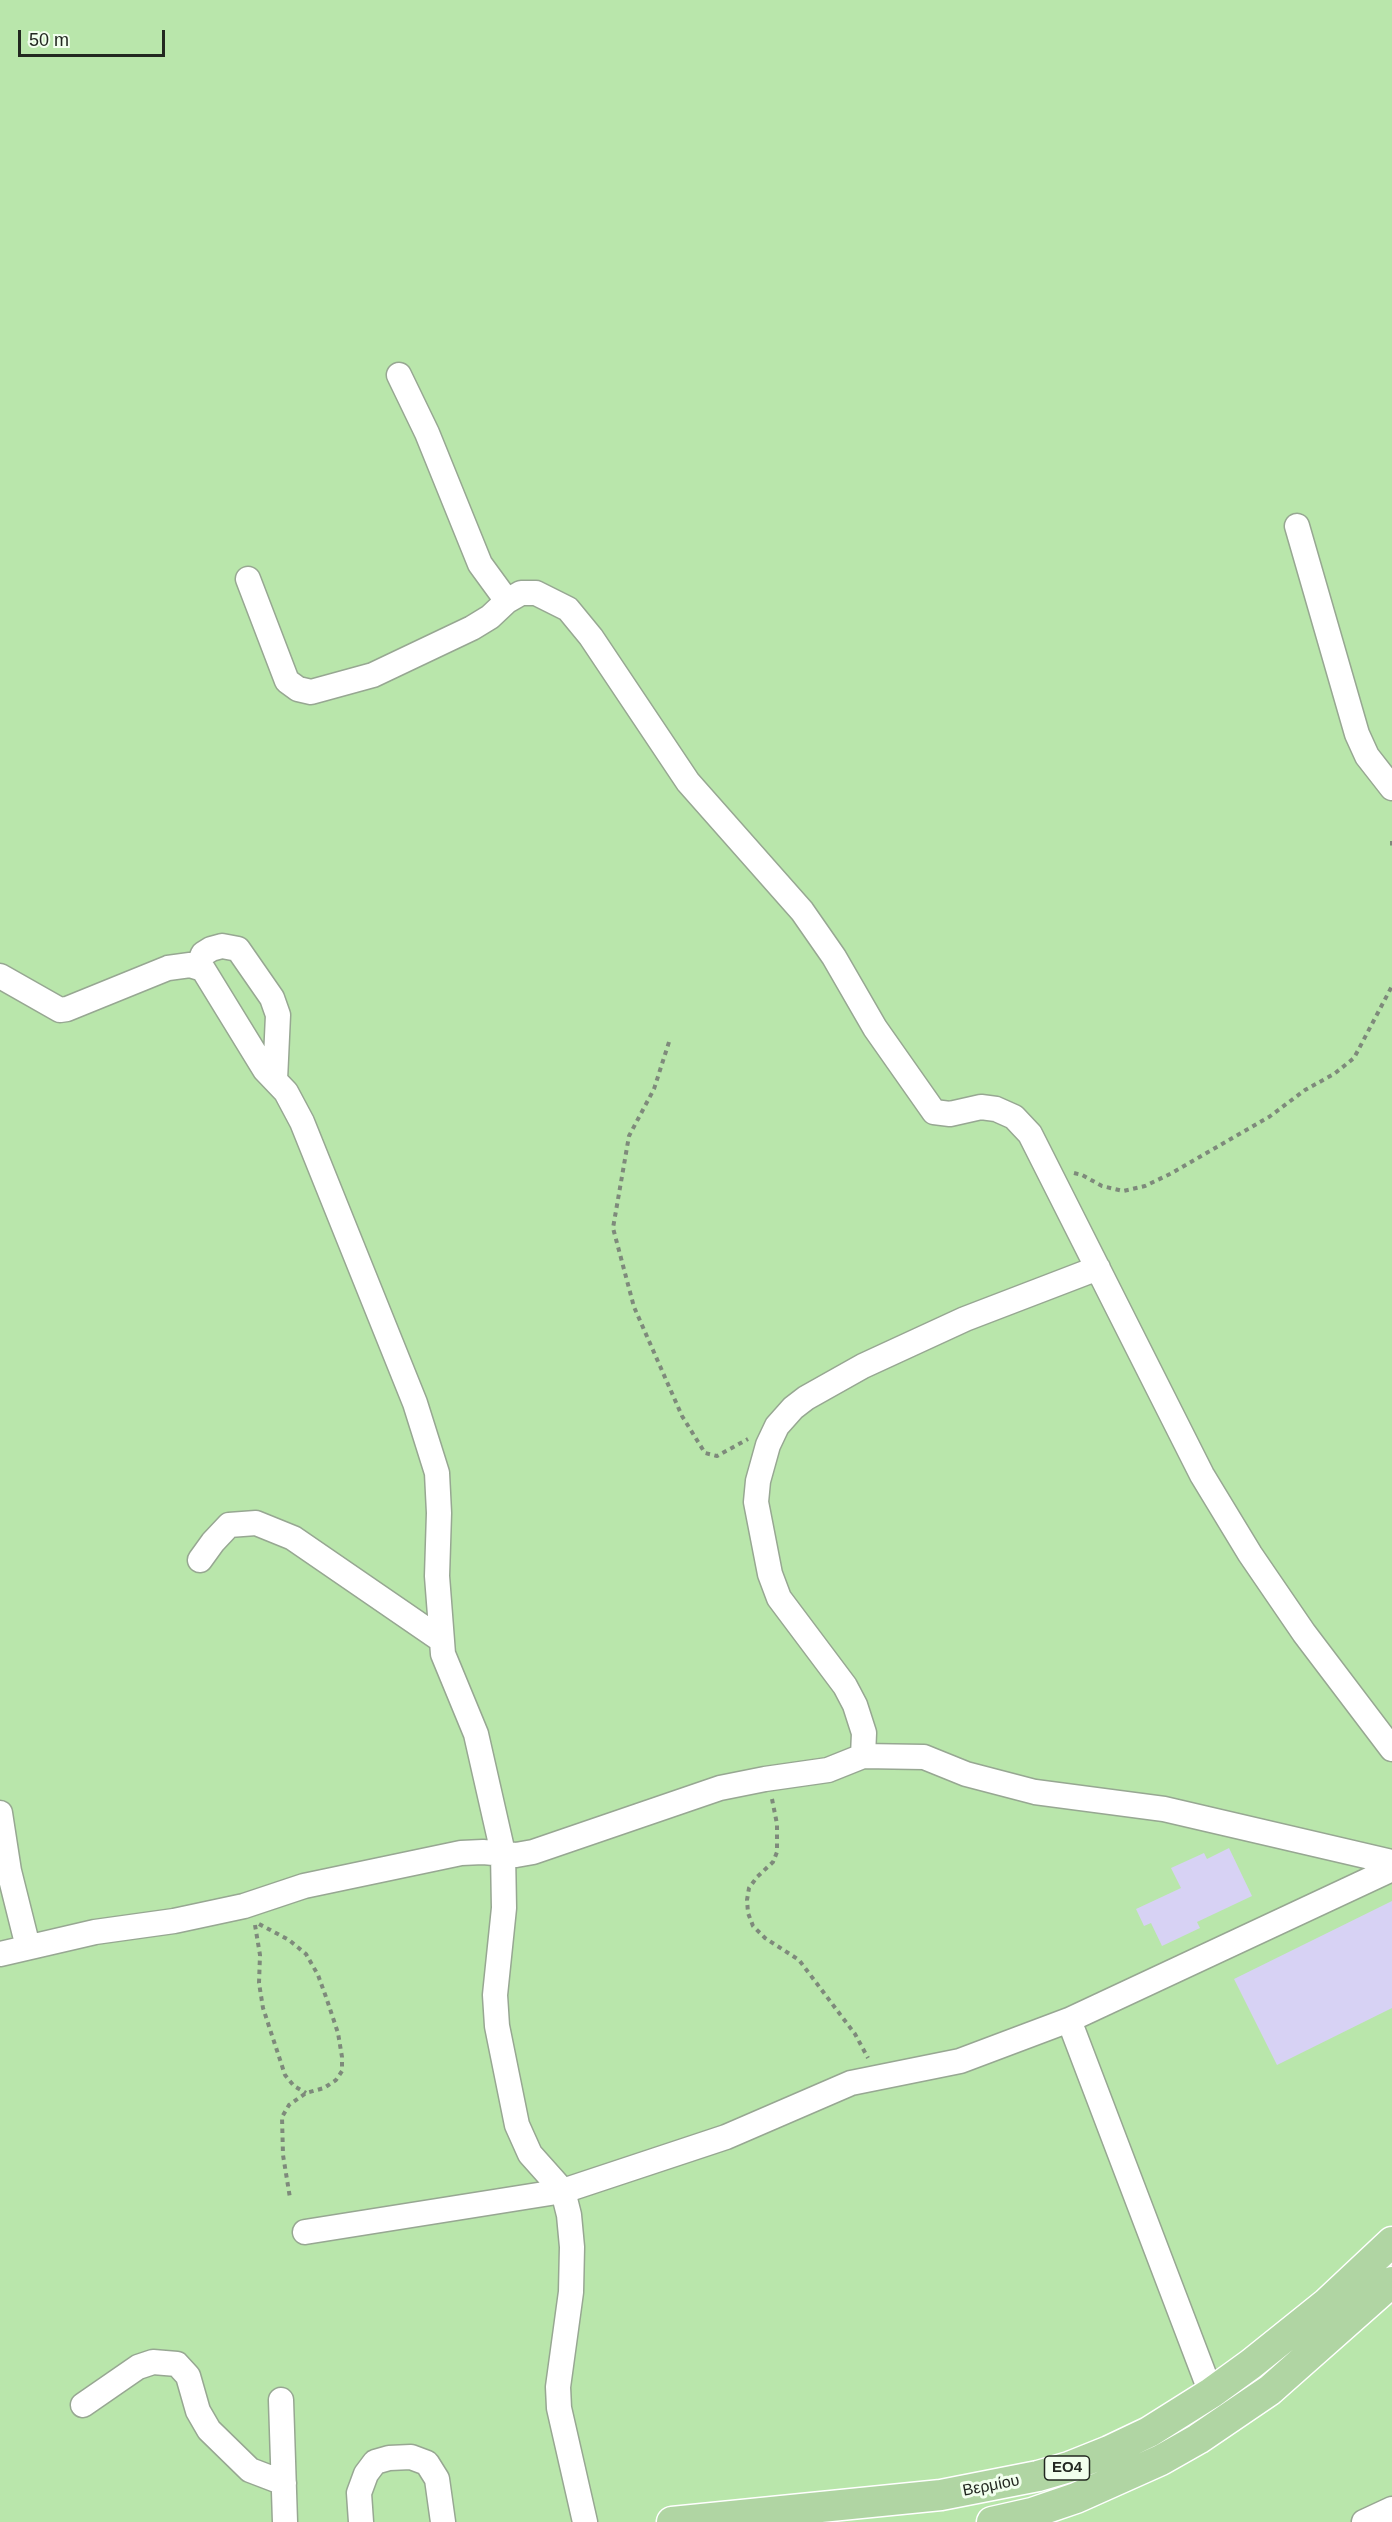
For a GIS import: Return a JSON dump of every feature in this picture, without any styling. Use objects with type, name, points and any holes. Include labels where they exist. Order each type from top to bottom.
[{"type":"main road","name":"Βερμίου","points":[[672,2522],[941,2495],[1038,2476],[1109,2451],[1185,2412],[1251,2364],[1327,2303],[1389,2240]]},
{"type":"main road","name":"Βερμίου","points":[[992,2522],[1032,2513],[1076,2498],[1161,2460],[1198,2439],[1270,2390],[1392,2282]]},
{"type":"street","points":[[399,375],[427,433],[480,564],[507,601]]},
{"type":"street","points":[[1297,526],[1357,734],[1366,756],[1392,788]]},
{"type":"street","points":[[248,579],[287,681],[298,689],[310,692],[373,675],[472,628],[521,592],[536,593],[568,609],[591,637],[688,782],[802,911],[834,957],[875,1028],[934,1112],[950,1114],[981,1107],[996,1109],[1014,1117],[1030,1134],[1202,1475],[1244,1544],[1304,1634],[1392,1749]]},
{"type":"street","points":[[198,966],[203,954],[211,949],[222,946],[238,949],[273,998],[278,1015],[275,1080]]},
{"type":"street","points":[[0,975],[60,1010],[68,1009],[151,973],[178,966],[198,966],[207,974],[265,1070],[286,1092],[302,1122],[415,1403],[433,1456],[439,1488],[437,1576],[440,1639],[447,1666],[476,1734],[503,1853],[504,1908],[495,1995],[497,2026],[518,2125],[530,2154],[563,2191],[569,2215],[572,2247],[571,2292],[558,2387],[559,2408],[585,2522]]},
{"type":"street","points":[[862,1756],[864,1733],[855,1705],[845,1686],[779,1598],[766,1557],[756,1502],[762,1462],[777,1426],[793,1408],[806,1398],[863,1366],[965,1318],[1098,1268]]},
{"type":"street","points":[[200,1560],[229,1526],[256,1523],[293,1538],[440,1639]]},
{"type":"street","points":[[0,1954],[95,1932],[174,1921],[244,1906],[304,1886],[461,1853],[516,1855],[533,1852],[720,1788],[828,1770],[862,1756],[924,1757],[966,1774],[1026,1790],[1058,1797],[1164,1809],[1392,1862]]},
{"type":"street","points":[[0,1813],[9,1870],[28,1947]]},
{"type":"street","points":[[305,2232],[563,2191],[726,2137],[851,2083],[960,2061],[1069,2020],[1392,1869]]},
{"type":"street","points":[[1069,2020],[1211,2393]]},
{"type":"street","points":[[83,2405],[138,2367],[153,2362],[177,2364],[188,2376],[198,2411],[209,2430],[250,2470],[284,2483]]},
{"type":"street","points":[[281,2400],[285,2522]]},
{"type":"street","points":[[361,2522],[359,2493],[366,2474],[375,2462],[389,2458],[411,2457],[427,2463],[437,2479],[443,2522]]},
{"type":"street","points":[[1364,2522],[1392,2509]]},
{"type":"path","points":[[1392,841],[1392,847]]},
{"type":"path","points":[[1049,1173],[1067,1172],[1082,1175],[1102,1186],[1123,1191],[1145,1186],[1172,1173],[1269,1117],[1305,1090],[1334,1074],[1353,1058],[1392,986]]},
{"type":"path","points":[[669,1042],[654,1089],[629,1136],[613,1228],[634,1307],[682,1416],[705,1453],[717,1456],[777,1426]]},
{"type":"path","points":[[765,1779],[772,1798],[777,1824],[777,1852],[773,1863],[757,1877],[749,1888],[748,1914],[753,1926],[765,1938],[799,1960],[855,2034],[880,2076]]},
{"type":"path","points":[[290,2198],[283,2154],[282,2116],[289,2105],[306,2093],[324,2088],[336,2080],[342,2071],[342,2057],[338,2033],[318,1975],[306,1954],[289,1940],[254,1922],[260,1955],[259,1983],[263,2008],[285,2075],[294,2086],[306,2093]]},
{"type":"green space","points":[[0,0],[1392,0],[1392,2522],[0,2522]]},
{"type":"building","points":[[1229,1848],[1252,1896],[1197,1922],[1200,1928],[1162,1946],[1151,1923],[1144,1926],[1136,1909],[1181,1888],[1171,1868],[1204,1853],[1207,1859]]},
{"type":"building","points":[[1392,1901],[1392,2008],[1277,2065],[1234,1979]]}]
